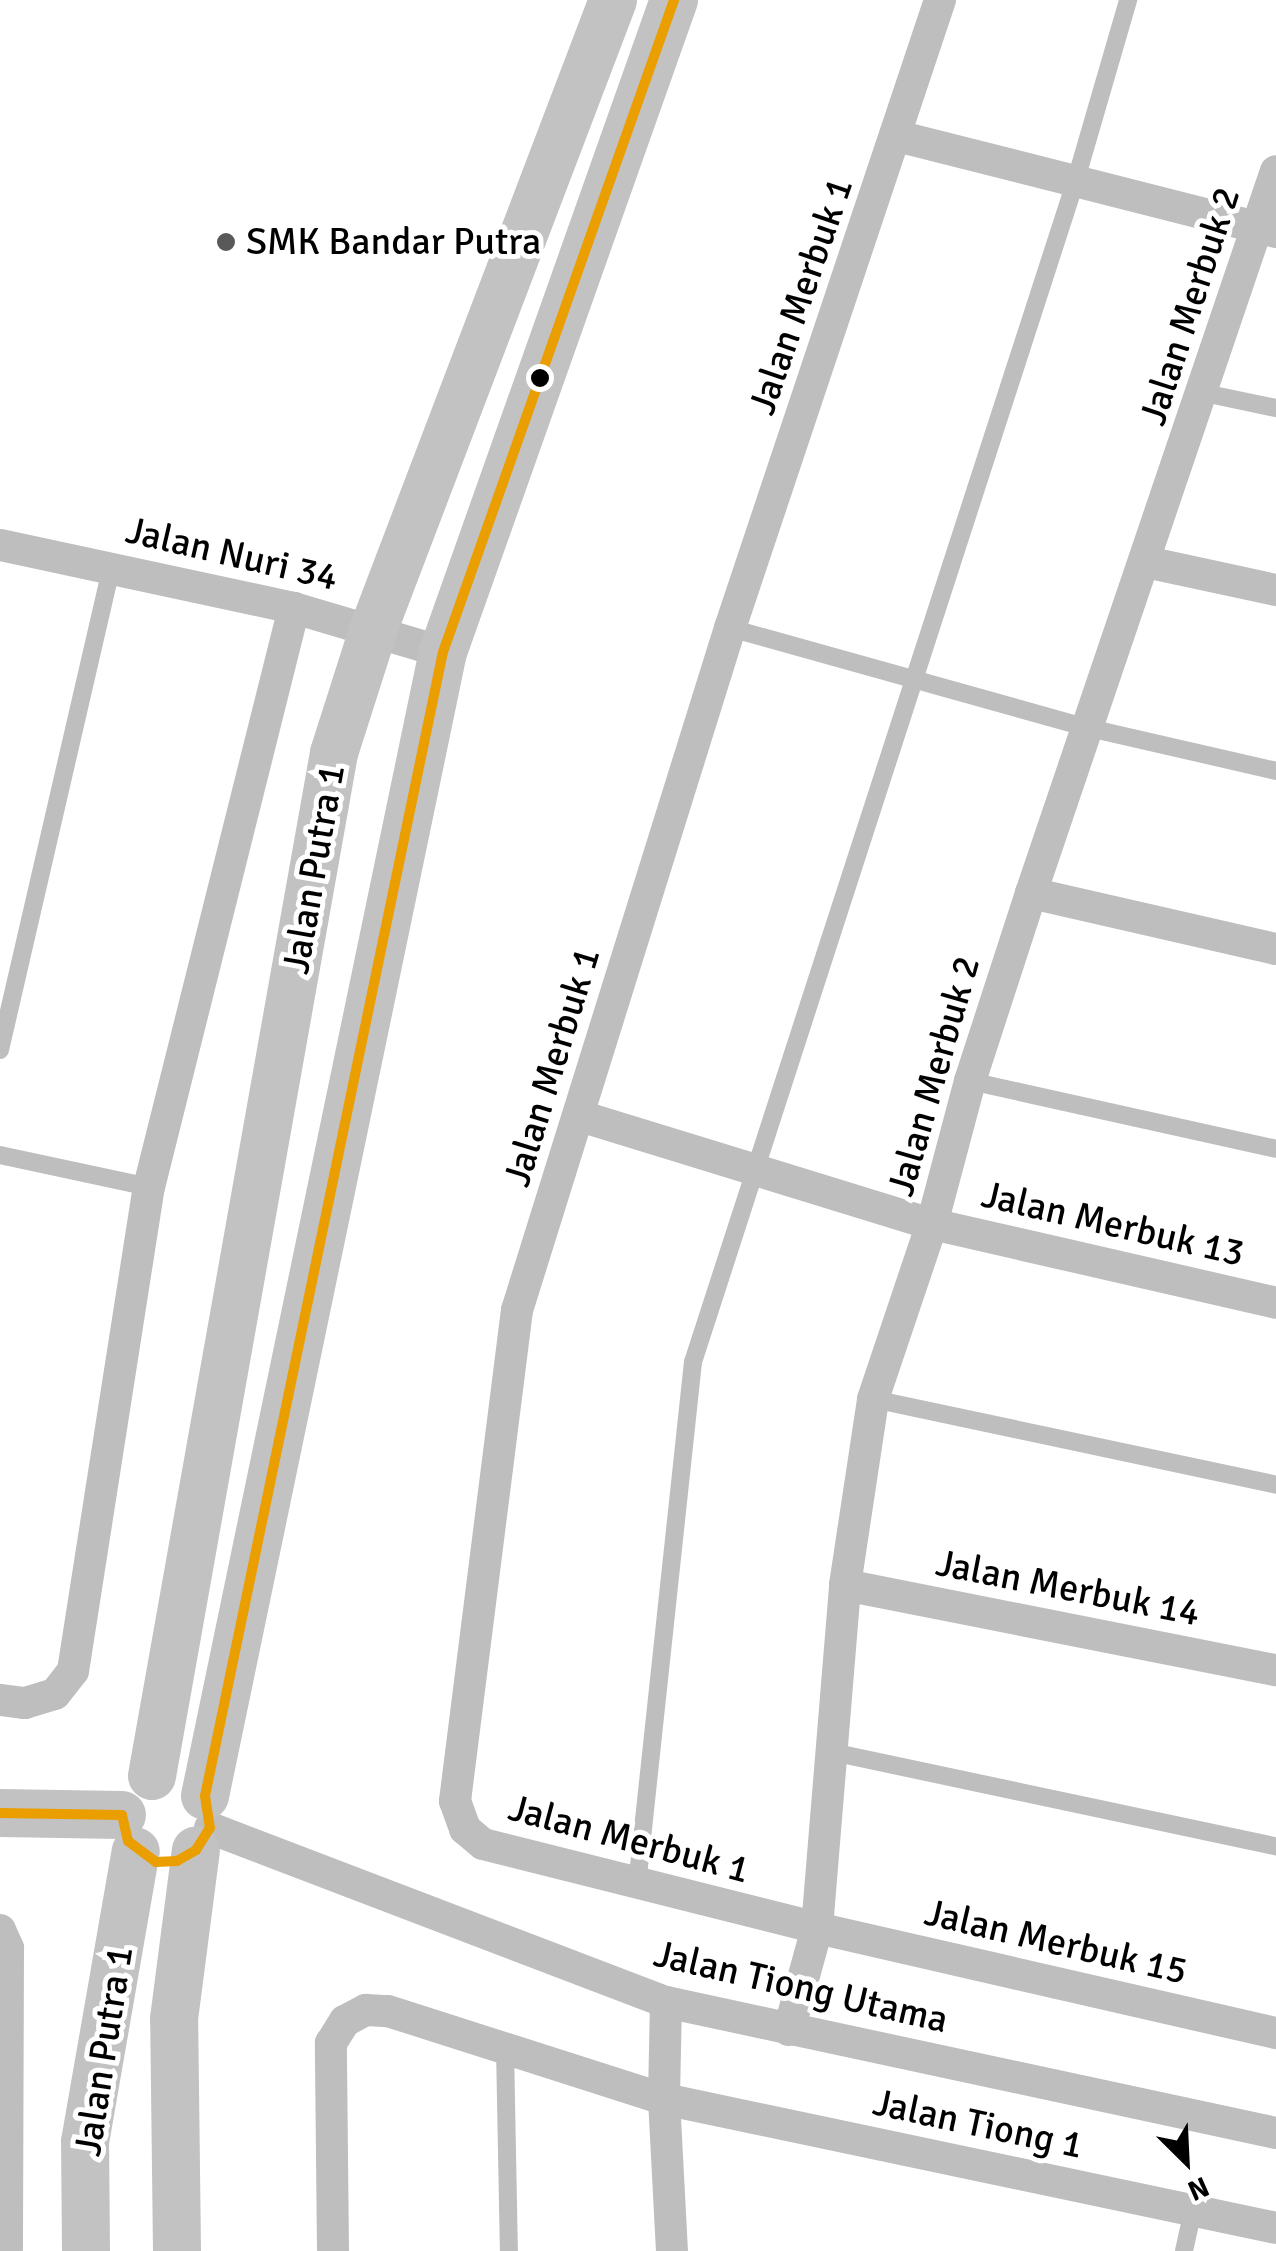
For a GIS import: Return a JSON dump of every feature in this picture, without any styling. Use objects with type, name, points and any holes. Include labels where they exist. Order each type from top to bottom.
[{"type":"main road","name":"Jalan Putra 1","points":[[152,1776],[334,753],[374,628],[613,0]]},
{"type":"main road","name":"Jalan Putra 1","points":[[176,2251],[174,2019],[204,1825],[444,652],[674,0]]},
{"type":"main road","points":[[0,1813],[129,1833],[156,1862],[177,1861],[204,1825],[191,1781],[172,1774],[152,1776],[137,1785],[129,1833]]},
{"type":"main road","name":"Jalan Putra 1","points":[[86,2251],[84,2142],[129,1833]]},
{"type":"street","name":"Jalan Merbuk 1","points":[[817,1928],[483,1844],[465,1829],[455,1801],[517,1310],[730,628],[940,0]]},
{"type":"street","points":[[896,136],[1268,230]]},
{"type":"street","name":"Jalan Merbuk 2","points":[[789,2030],[817,1928],[845,1584],[872,1399],[932,1224],[970,1081],[1032,893],[1204,393],[1268,230],[1276,171]]},
{"type":"street","name":"Jalan Nuri 34","points":[[0,544],[294,608],[374,628],[444,652]]},
{"type":"street","points":[[1146,562],[1276,590]]},
{"type":"street","points":[[0,1700],[25,1703],[54,1694],[73,1672],[149,1188],[294,608]]},
{"type":"street","points":[[1032,893],[1276,949]]},
{"type":"street","name":"Jalan Merbuk 13","points":[[580,1116],[932,1224],[1276,1303]]},
{"type":"street","name":"Jalan Merbuk 14","points":[[845,1584],[1276,1670]]},
{"type":"street","name":"Jalan Tiong Utama","points":[[204,1825],[666,2002],[1276,2132]]},
{"type":"street","name":"Jalan Merbuk 15","points":[[817,1928],[1276,2033]]},
{"type":"street","points":[[4,1939],[7,2251]]},
{"type":"street","points":[[666,2002],[664,2098],[672,2251]]},
{"type":"street","name":"Jalan Tiong 1","points":[[332,2251],[331,2043],[345,2021],[366,2010],[388,2011],[664,2098],[1276,2228]]},
{"type":"lane","points":[[636,1885],[693,1362],[917,680],[1075,183],[1128,0]]},
{"type":"lane","points":[[1204,393],[1276,408]]},
{"type":"lane","points":[[0,1050],[111,568]]},
{"type":"lane","points":[[730,628],[1089,728],[1276,772]]},
{"type":"lane","points":[[970,1081],[1276,1149]]},
{"type":"lane","points":[[0,1155],[149,1188]]},
{"type":"lane","points":[[872,1399],[1276,1485]]},
{"type":"lane","points":[[832,1752],[1276,1846]]},
{"type":"lane","points":[[505,2048],[509,2251]]},
{"type":"lane","points":[[1184,2251],[1193,2210]]},
{"type":"transit line","points":[[0,1813],[122,1815],[128,1841],[156,1862],[177,1861],[196,1850],[210,1828],[205,1796],[443,652],[674,0]]},
{"type":"place","name":"SMK Bandar Putra","points":[[226,242]]}]
